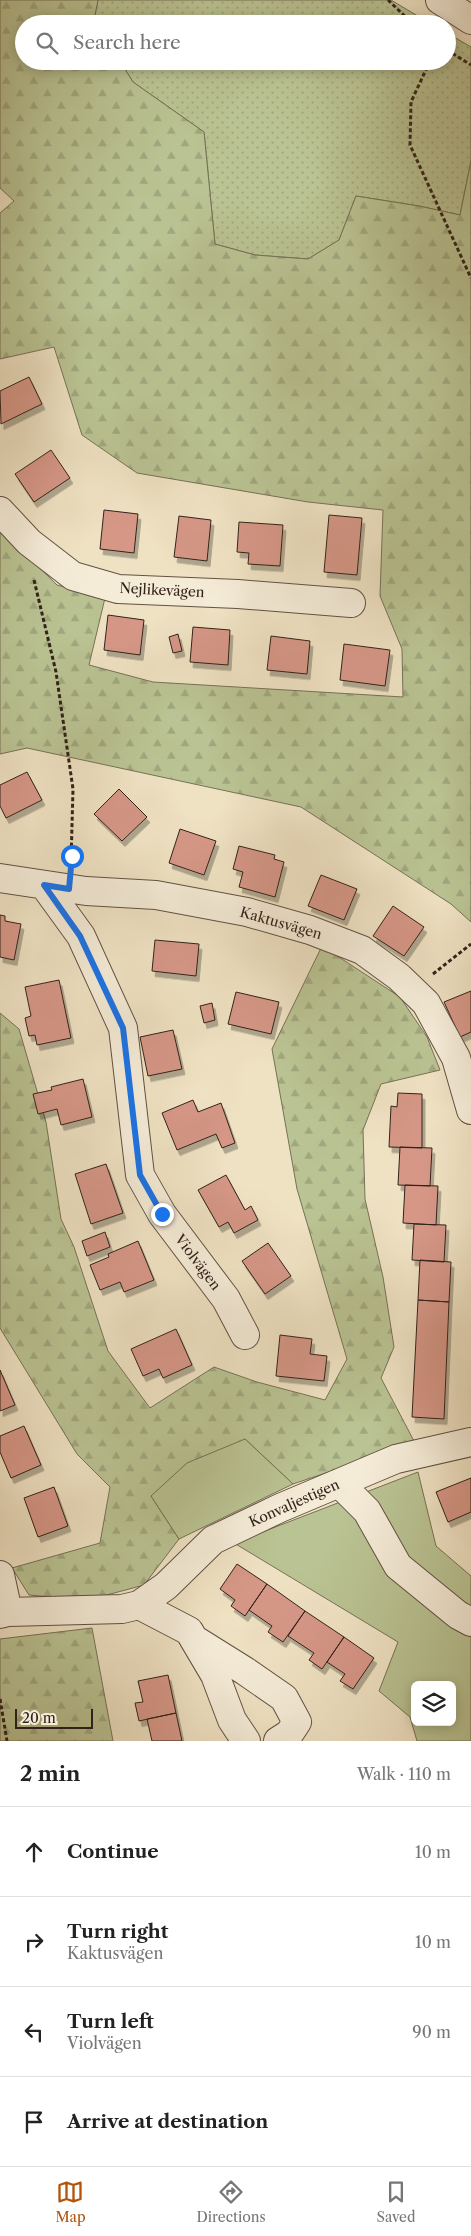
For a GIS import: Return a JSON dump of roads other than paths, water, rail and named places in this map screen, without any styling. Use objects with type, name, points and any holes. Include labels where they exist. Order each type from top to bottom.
[{"type":"street","points":[[440,0],[471,20]]},
{"type":"street","name":"Nejlikevägen","points":[[0,511],[29,542],[73,576],[118,589],[238,594],[351,603]]},
{"type":"street","name":"Kaktusvägen","points":[[0,878],[57,887],[156,895],[248,912],[310,930],[362,950],[399,977],[426,1004],[456,1058],[471,1110]]},
{"type":"street","name":"Violvägen","points":[[57,887],[123,1028],[140,1175],[162,1214],[226,1299],[246,1335]]},
{"type":"street","name":"Konvaljestigen","points":[[4,1613],[122,1609],[139,1605],[166,1586],[213,1540],[280,1508],[396,1460],[471,1442]]},
{"type":"street","points":[[339,1483],[367,1511],[398,1566],[458,1615],[471,1622]]},
{"type":"street","points":[[0,1575],[4,1613]]},
{"type":"street","points":[[139,1605],[189,1631],[215,1675],[232,1720],[246,1741]]},
{"type":"street","points":[[193,1639],[246,1671],[284,1698],[297,1722],[289,1734],[278,1741]]}]
